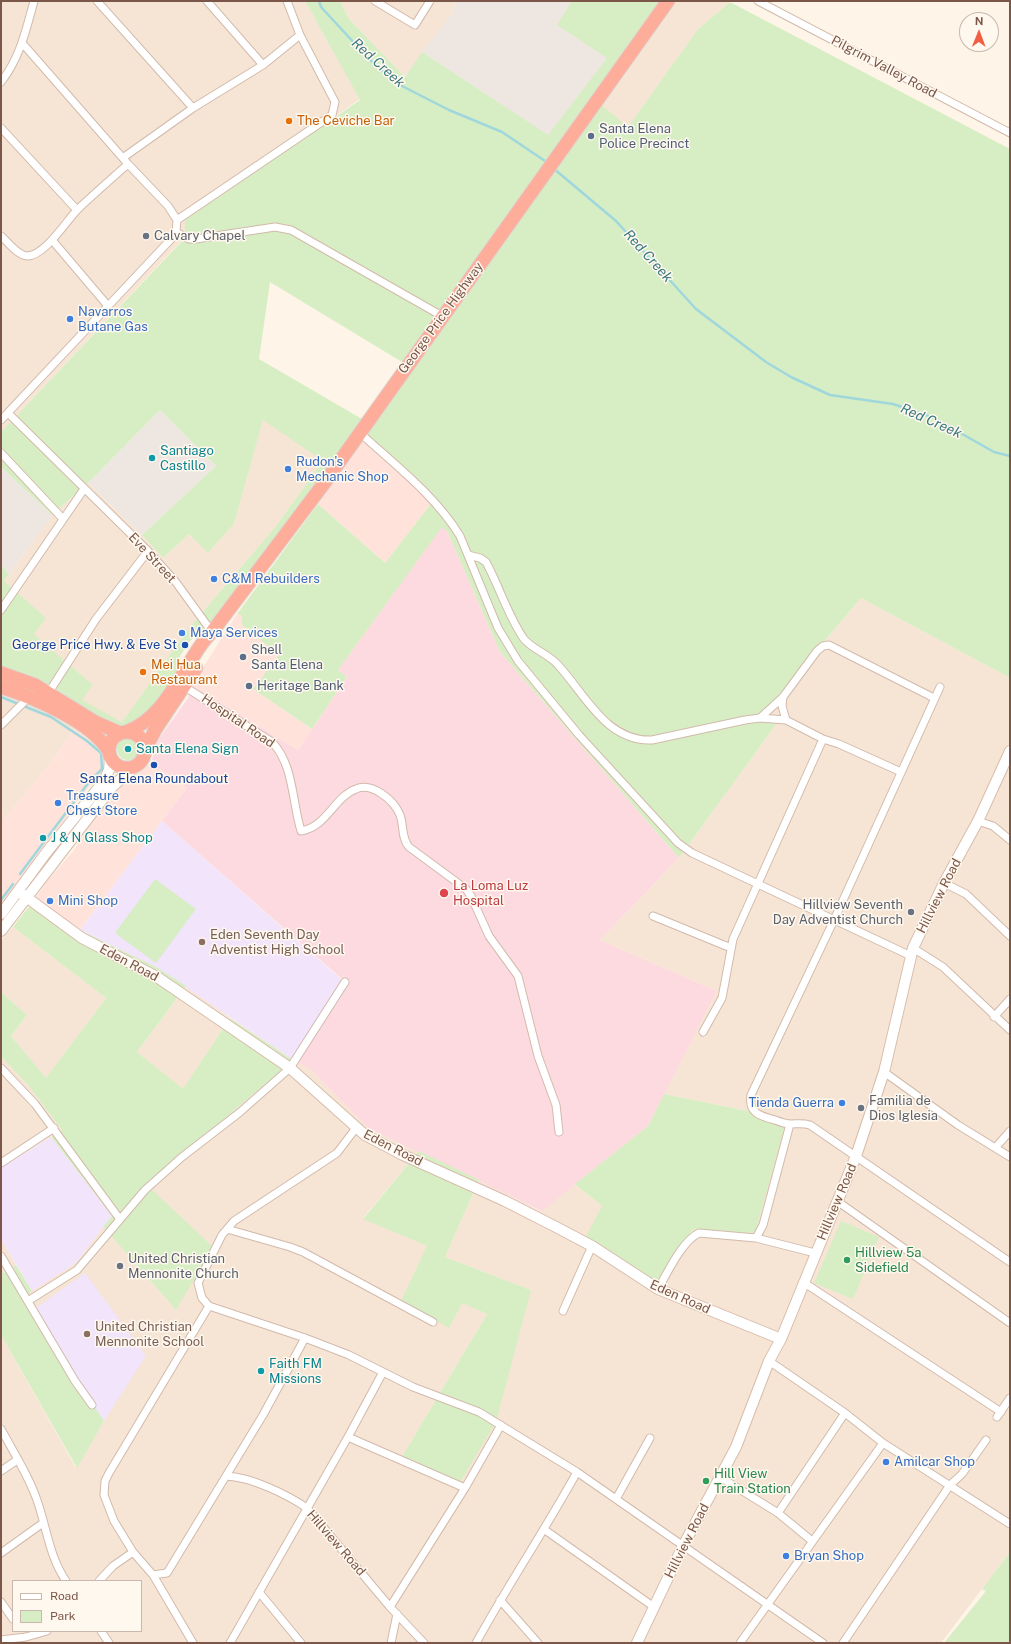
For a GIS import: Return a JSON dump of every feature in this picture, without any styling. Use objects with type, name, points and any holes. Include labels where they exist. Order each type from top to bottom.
[{"type":"highway","name":"George Price Highway","points":[[123,732],[136,728],[152,717],[204,640],[212,632],[325,482],[359,432],[442,316],[463,290],[550,165],[668,1]]},
{"type":"highway","name":"George Price Highway","points":[[145,750],[155,730],[185,687],[210,644],[212,632]]},
{"type":"highway","points":[[1,673],[35,685],[49,692],[95,722],[123,732],[137,735],[144,744],[145,750],[142,760],[134,767],[123,768],[118,766],[95,734],[28,696],[1,687]]},
{"type":"highway","points":[[109,755],[112,739],[123,732]]},
{"type":"street","points":[[1,82],[4,73],[23,44],[34,1]]},
{"type":"street","points":[[97,1],[193,108]]},
{"type":"street","points":[[207,1],[263,65]]},
{"type":"street","points":[[177,220],[332,115],[335,102],[300,35],[287,1]]},
{"type":"street","points":[[375,1],[415,26],[430,1]]},
{"type":"street","name":"Pilgrim Valley Road","points":[[758,1],[1010,133]]},
{"type":"street","points":[[124,157],[193,108],[263,65],[300,35]]},
{"type":"street","points":[[1,420],[176,232],[177,220],[168,206],[128,164],[124,157],[23,44]]},
{"type":"street","points":[[1,128],[77,210]]},
{"type":"street","points":[[1,236],[24,256],[34,254],[52,240],[77,210],[128,164]]},
{"type":"street","points":[[176,232],[189,239],[196,239],[274,227],[283,227],[442,316]]},
{"type":"street","points":[[52,240],[108,306]]},
{"type":"street","name":"Eve Street","points":[[8,413],[148,552],[175,581],[212,632]]},
{"type":"street","points":[[359,432],[439,506],[454,527],[468,555],[506,644],[533,680],[579,735],[678,843],[692,853],[757,884],[834,920],[912,952],[943,967],[994,1017],[1010,1030]]},
{"type":"street","points":[[1,453],[63,519]]},
{"type":"street","points":[[1,610],[84,489]]},
{"type":"street","points":[[49,692],[96,619],[148,552]]},
{"type":"street","points":[[468,555],[480,558],[486,562],[525,640],[558,664],[603,720],[614,729],[627,736],[642,740],[652,740],[760,718],[786,720],[823,739],[839,744],[901,772]]},
{"type":"street","points":[[760,718],[783,697],[817,650],[823,646],[829,645],[934,698]]},
{"type":"street","name":"Hospital Road","points":[[185,687],[272,742],[278,748],[286,765],[301,831],[317,826],[339,802],[356,789],[368,787],[380,792],[390,800],[398,810],[405,839],[409,847],[466,889],[471,896],[489,936],[518,976],[538,1056],[556,1105],[559,1132]]},
{"type":"street","points":[[940,687],[834,920],[751,1095],[751,1108],[755,1113],[764,1117],[790,1124],[797,1123],[810,1125],[1010,1262]]},
{"type":"street","points":[[1,725],[26,700],[28,696]]},
{"type":"street","points":[[783,697],[782,706],[786,720]]},
{"type":"street","points":[[703,1032],[722,998],[730,948],[733,939],[823,739]]},
{"type":"street","name":"Hillview Road","points":[[637,1643],[683,1546],[736,1447],[769,1361],[780,1339],[856,1156],[884,1072],[912,952],[944,883],[978,821],[1010,751]]},
{"type":"street","points":[[1,914],[104,781],[110,770],[109,755]]},
{"type":"street","points":[[1,931],[28,898],[55,858],[112,787],[134,767]]},
{"type":"street","points":[[978,821],[993,826],[1010,840]]},
{"type":"street","points":[[944,883],[966,894],[1010,936]]},
{"type":"street","name":"Eden Road","points":[[18,891],[82,938],[158,977],[183,993],[290,1068],[356,1128],[369,1137],[403,1155],[505,1200],[592,1246],[658,1289],[780,1339]]},
{"type":"street","points":[[653,916],[730,948]]},
{"type":"street","points":[[28,1301],[77,1270],[119,1218],[145,1190],[182,1157],[239,1113],[290,1068],[345,982]]},
{"type":"street","points":[[994,1017],[1010,999]]},
{"type":"street","points":[[1,1068],[36,1104],[119,1218]]},
{"type":"street","points":[[884,1072],[958,1125],[1010,1157]]},
{"type":"street","points":[[756,1238],[763,1225],[790,1124]]},
{"type":"street","points":[[1,1163],[54,1128]]},
{"type":"street","points":[[356,1128],[337,1153],[243,1215],[227,1229],[198,1283],[202,1298],[209,1306],[306,1338],[349,1355],[426,1392],[479,1412],[577,1472],[823,1643]]},
{"type":"street","points":[[996,1147],[1010,1131]]},
{"type":"street","points":[[837,1201],[1010,1323]]},
{"type":"street","points":[[227,1229],[303,1252],[433,1322]]},
{"type":"street","points":[[658,1289],[686,1244],[692,1236],[699,1233],[756,1238],[815,1253]]},
{"type":"street","points":[[563,1311],[592,1246]]},
{"type":"street","points":[[1,1256],[75,1380],[92,1405]]},
{"type":"street","points":[[804,1282],[999,1414],[1010,1398]]},
{"type":"street","points":[[193,1643],[153,1575],[133,1552],[106,1504],[104,1495],[105,1481],[209,1306]]},
{"type":"street","points":[[153,1575],[167,1573],[263,1415],[306,1338]]},
{"type":"street","points":[[769,1361],[845,1413],[884,1443],[1010,1524]]},
{"type":"street","points":[[230,1643],[348,1437],[383,1372]]},
{"type":"street","points":[[778,1513],[845,1413]]},
{"type":"street","points":[[390,1607],[465,1488],[501,1425]]},
{"type":"street","points":[[1,1429],[32,1488],[54,1557],[66,1580]]},
{"type":"street","points":[[348,1437],[465,1488]]},
{"type":"street","points":[[616,1499],[650,1438]]},
{"type":"street","points":[[843,1643],[950,1485],[962,1474],[986,1440]]},
{"type":"street","points":[[740,1643],[884,1443]]},
{"type":"street","points":[[1,1470],[17,1460]]},
{"type":"street","points":[[476,1643],[500,1600],[545,1530],[577,1472]]},
{"type":"street","name":"Hillview Road","points":[[226,1476],[240,1476],[297,1501],[307,1508],[396,1614],[424,1643]]},
{"type":"street","points":[[720,1477],[778,1513],[812,1541]]},
{"type":"street","points":[[1,1553],[43,1523]]},
{"type":"street","points":[[545,1530],[654,1607]]},
{"type":"street","points":[[99,1580],[113,1566],[133,1552]]},
{"type":"street","points":[[259,1592],[301,1643]]},
{"type":"street","points":[[500,1600],[538,1643]]},
{"type":"street","points":[[1,1602],[12,1618]]},
{"type":"street","points":[[391,1643],[396,1614]]},
{"type":"street","points":[[1,1640],[39,1632]]},
{"type":"street","points":[[102,1632],[109,1643]]},
{"type":"shaded area","points":[[1,1],[305,1],[360,99],[186,220],[185,237],[1,432]]},
{"type":"shaded area","points":[[340,1],[456,1],[452,14],[405,77],[349,19]]},
{"type":"shaded area","points":[[456,1],[572,1],[557,25],[607,58],[548,136],[422,52],[452,14]]},
{"type":"shaded area","points":[[543,1],[731,1],[698,29],[618,142]]},
{"type":"shaded area","points":[[160,410],[216,466],[142,535],[88,483]]},
{"type":"shaded area","points":[[263,419],[323,461],[275,527],[189,628],[122,722],[81,700],[93,685],[33,634],[4,581],[52,515],[88,483],[142,535],[163,558],[189,534],[208,553],[234,524]]},
{"type":"shaded area","points":[[364,437],[433,501],[385,563],[318,504]]},
{"type":"shaded area","points":[[1,467],[52,515],[9,574],[1,565]]},
{"type":"shaded area","name":"La Loma Luz Hospital","points":[[442,526],[447,531],[500,652],[679,858],[600,940],[717,991],[648,1126],[542,1211],[368,1128],[309,1068],[293,1060],[343,980],[162,821],[187,788],[151,763],[158,740],[188,698],[192,685],[298,750],[347,677],[338,670]]},
{"type":"shaded area","points":[[861,598],[1010,678],[1010,1552],[941,1643],[1,1643],[1,1335],[76,1468],[104,1421],[20,1298],[76,1263],[103,1227],[176,1310],[147,1185],[293,1060],[309,1068],[368,1128],[419,1151],[363,1218],[427,1246],[462,1302],[487,1314],[400,1460],[531,1290],[445,1257],[479,1180],[541,1211],[575,1184],[602,1206],[658,1283],[693,1229],[748,1111],[664,1094],[717,991],[600,940],[679,858],[777,723],[758,719]]},
{"type":"shaded area","points":[[237,614],[241,615],[242,625],[280,655],[253,689],[312,729],[298,750],[192,685]]},
{"type":"shaded area","points":[[1,690],[39,707],[75,728],[42,774],[1,823]]},
{"type":"shaded area","points":[[75,728],[97,744],[105,757],[104,771],[101,777],[88,788],[76,802],[69,814],[1,905],[1,823],[42,774]]},
{"type":"shaded area","points":[[151,763],[187,788],[76,935],[34,900],[48,880],[74,850],[88,826],[123,784]]},
{"type":"shaded area","name":"Eden Seventh Day Adventist High School","points":[[162,821],[343,981],[293,1060],[156,967],[80,930]]},
{"type":"shaded area","points":[[13,927],[106,998],[46,1079],[11,1036],[27,1015],[1,992],[1,940]]},
{"type":"shaded area","points":[[186,986],[230,1018],[183,1090],[137,1052]]},
{"type":"shaded area","points":[[1,1057],[27,1084],[62,1130],[1,1168]]},
{"type":"shaded area","points":[[51,1137],[112,1216],[76,1263],[32,1291],[1,1239],[1,1168]]},
{"type":"shaded area","points":[[1,1239],[16,1265],[1,1274]]},
{"type":"shaded area","name":"United Christian Mennonite School","points":[[85,1273],[146,1356],[104,1421],[30,1312]]},
{"type":"green space","points":[[305,1],[340,1],[349,19],[405,77],[422,52],[548,135],[607,58],[557,25],[572,1],[662,1],[571,125],[402,362],[270,282],[259,359],[362,419],[225,608],[190,641],[180,656],[178,668],[163,694],[148,714],[127,725],[115,725],[103,720],[52,686],[1,666],[1,565],[9,574],[4,581],[46,618],[34,634],[93,685],[82,700],[122,722],[189,628],[275,527],[323,461],[263,420],[234,524],[208,553],[189,534],[163,558],[142,535],[216,466],[160,410],[88,483],[52,515],[1,467],[1,432],[185,238],[185,220],[360,100]]},
{"type":"green space","points":[[730,2],[1010,149],[1010,678],[861,598],[758,719],[777,723],[679,858],[500,652],[447,531],[442,527],[338,670],[347,677],[312,729],[253,689],[279,655],[242,625],[241,615],[237,614],[318,504],[385,563],[433,501],[364,437],[599,103],[628,127],[698,29]]},
{"type":"green space","name":"Santa Elena Roundabout","points":[[128,738],[136,741],[139,749],[136,757],[128,760],[120,757],[117,749],[120,741]]},
{"type":"green space","points":[[155,879],[196,909],[156,963],[115,933]]},
{"type":"green space","points":[[34,900],[76,935],[80,930],[156,967],[186,986],[137,1052],[183,1089],[230,1018],[293,1060],[147,1185],[213,1247],[176,1310],[103,1227],[112,1216],[51,1137],[62,1130],[27,1084],[1,1057],[1,992],[27,1015],[11,1036],[46,1078],[106,998],[13,927]]},
{"type":"green space","points":[[664,1094],[748,1111],[785,1125],[755,1233],[693,1229],[658,1283],[584,1240],[602,1206],[575,1184],[648,1126]]},
{"type":"green space","points":[[419,1151],[479,1180],[445,1257],[531,1290],[496,1422],[459,1484],[400,1460],[487,1314],[462,1303],[449,1328],[401,1301],[427,1246],[363,1219]]},
{"type":"green space","name":"Hillview 5a Sidefield","points":[[841,1221],[879,1237],[853,1299],[814,1283]]},
{"type":"green space","points":[[16,1265],[32,1291],[21,1298],[104,1421],[77,1468],[1,1335],[1,1274]]},
{"type":"green space","points":[[1010,1552],[1010,1643],[944,1643],[986,1591],[982,1589]]},
{"type":"waterway","name":"Red Creek","points":[[319,1],[321,7],[369,59],[398,84],[449,110],[502,132],[548,163]]},
{"type":"waterway","name":"Red Creek","points":[[553,168],[616,221],[696,309],[766,362],[791,377],[830,395],[893,404],[934,418],[994,452],[1010,456]]},
{"type":"waterway","points":[[1,697],[51,717],[87,741],[101,753],[102,769],[89,782],[20,874]]},
{"type":"waterway","points":[[1,900],[13,884]]},
{"type":"place","name":"The Ceviche Bar","points":[[289,121]]},
{"type":"place","name":"Santa Elena Police Precinct","points":[[591,136]]},
{"type":"place","name":"Calvary Chapel","points":[[146,236]]},
{"type":"place","name":"Navarros Butane Gas","points":[[70,319]]},
{"type":"place","name":"Santiago Castillo","points":[[152,458]]},
{"type":"place","name":"Rudon's Mechanic Shop","points":[[288,469]]},
{"type":"place","name":"C&M Rebuilders","points":[[214,579]]},
{"type":"place","name":"Maya Services","points":[[182,633]]},
{"type":"place","name":"George Price Hwy. & Eve St","points":[[185,645]]},
{"type":"place","name":"Shell Santa Elena","points":[[243,657]]},
{"type":"place","name":"Mei Hua Restaurant","points":[[143,672]]},
{"type":"place","name":"Heritage Bank","points":[[249,686]]},
{"type":"place","name":"Santa Elena Sign","points":[[128,749]]},
{"type":"place","name":"Santa Elena Roundabout","points":[[154,765]]},
{"type":"place","name":"Treasure Chest Store","points":[[58,803]]},
{"type":"place","name":"J & N Glass Shop","points":[[43,838]]},
{"type":"place","name":"La Loma Luz Hospital","points":[[444,893]]},
{"type":"place","name":"Mini Shop","points":[[50,901]]},
{"type":"place","name":"Hillview Seventh Day Adventist Church","points":[[911,912]]},
{"type":"place","name":"Eden Seventh Day Adventist High School","points":[[202,942]]},
{"type":"place","name":"Tienda Guerra","points":[[842,1103]]},
{"type":"place","name":"Familia de Dios Iglesia","points":[[861,1108]]},
{"type":"place","name":"Hillview 5a Sidefield","points":[[847,1260]]},
{"type":"place","name":"United Christian Mennonite Church","points":[[120,1266]]},
{"type":"place","name":"United Christian Mennonite School","points":[[87,1334]]},
{"type":"place","name":"Faith FM Missions","points":[[261,1371]]},
{"type":"place","name":"Amilcar Shop","points":[[886,1462]]},
{"type":"place","name":"Hill View Train Station","points":[[706,1481]]},
{"type":"place","name":"Bryan Shop","points":[[786,1556]]}]
